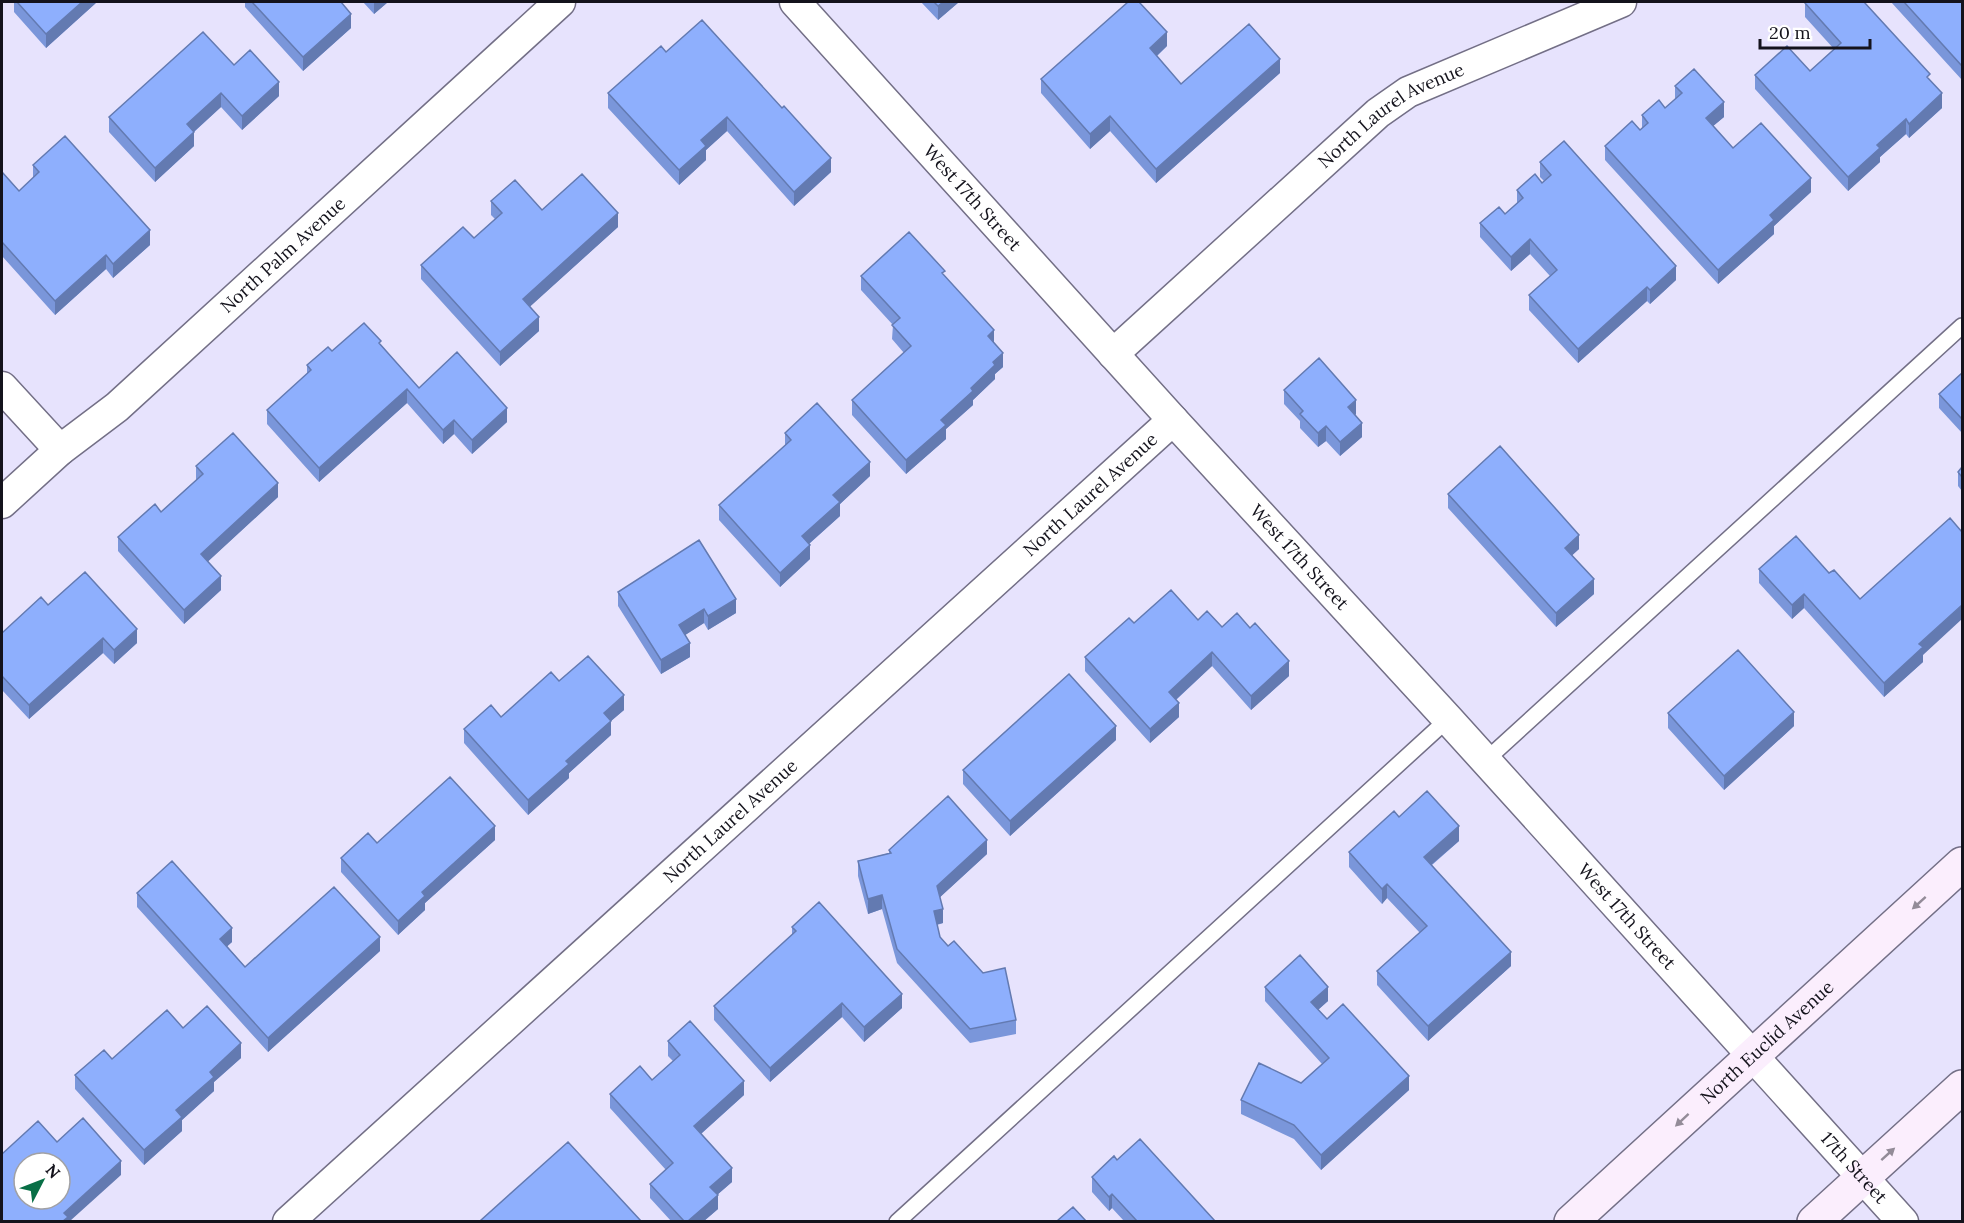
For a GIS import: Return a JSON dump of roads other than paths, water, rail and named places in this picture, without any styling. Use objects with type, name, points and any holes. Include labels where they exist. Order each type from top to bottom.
[{"type":"main road","name":"North Euclid Avenue","points":[[1571,1221],[1962,864]]},
{"type":"main road","points":[[1814,1221],[1962,1087]]},
{"type":"street","name":"North Palm Avenue","points":[[2,503],[60,450],[117,407],[560,2]]},
{"type":"street","name":"West 17th Street","points":[[795,2],[1804,1112]]},
{"type":"street","name":"North Laurel Avenue","points":[[1113,354],[1378,112],[1408,92],[1621,2]]},
{"type":"street","points":[[2,387],[60,450]]},
{"type":"street","name":"North Laurel Avenue","points":[[288,1221],[1173,420]]},
{"type":"street","name":"17th Street","points":[[1804,1112],[1904,1221]]},
{"type":"lane","points":[[1485,760],[1962,326]]},
{"type":"lane","points":[[897,1221],[1448,719]]}]
